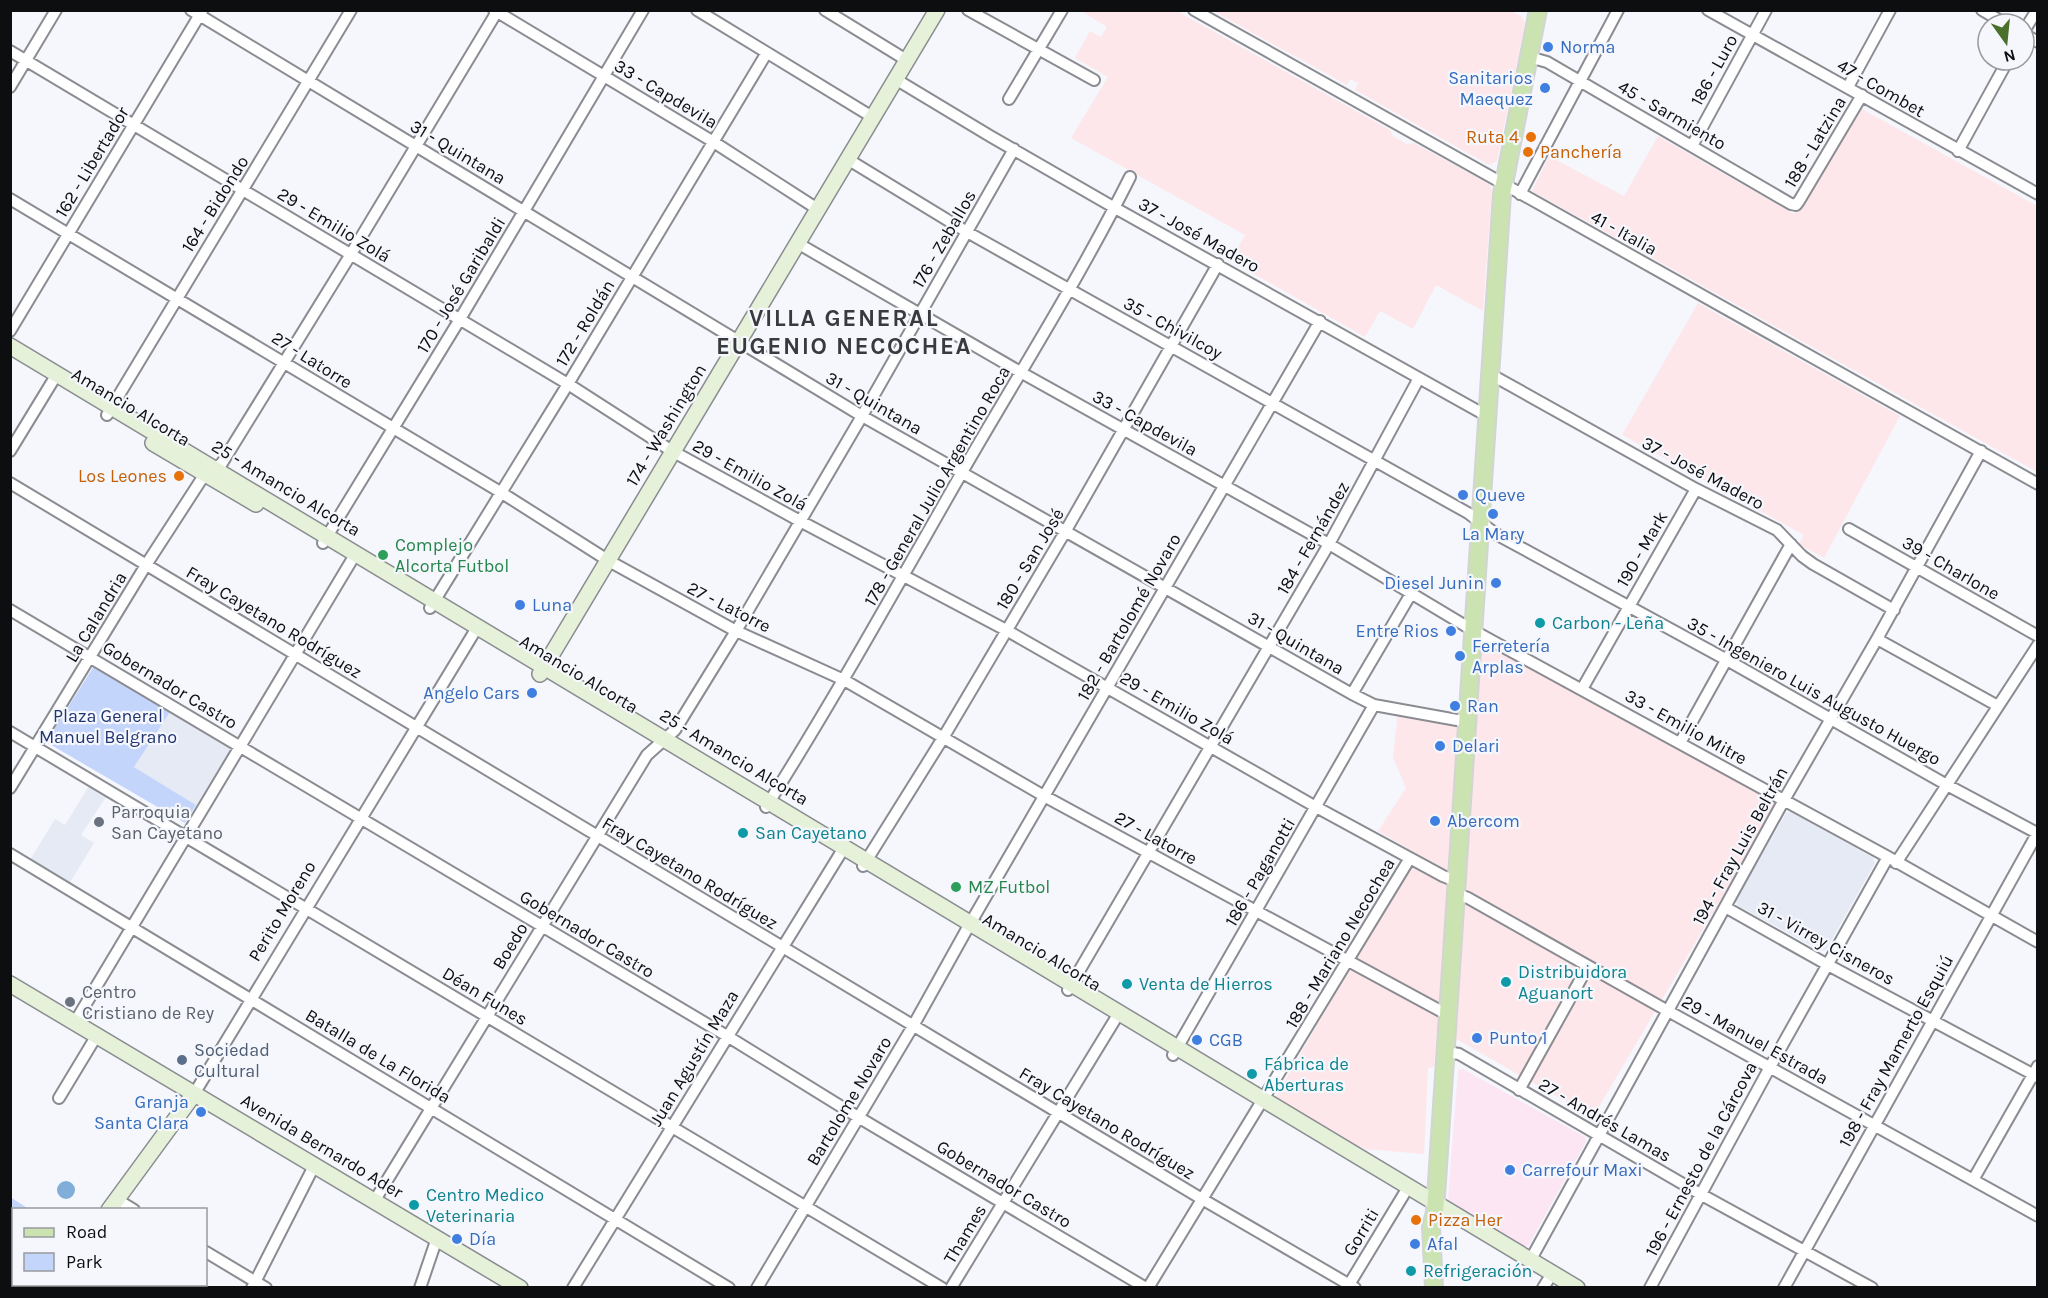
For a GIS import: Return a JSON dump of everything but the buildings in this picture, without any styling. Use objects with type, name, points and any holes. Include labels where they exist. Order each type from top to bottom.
[{"type":"main road","name":"174 - Washington","points":[[542,670],[937,10]]},
{"type":"main road","points":[[1434,1287],[1431,1227],[1435,1208],[1446,1052],[1503,184],[1529,57],[1535,12]]},
{"type":"main road","name":"25 - Amancio Alcorta","points":[[10,346],[55,378],[212,472]]},
{"type":"main road","name":"Amancio Alcorta","points":[[10,357],[55,378]]},
{"type":"main road","points":[[212,472],[325,539]]},
{"type":"main road","name":"25 - Amancio Alcorta","points":[[325,539],[433,604]]},
{"type":"main road","points":[[433,604],[476,630]]},
{"type":"main road","name":"25 - Amancio Alcorta","points":[[476,630],[663,741]]},
{"type":"main road","points":[[663,741],[1435,1208],[1551,1282],[1577,1287]]},
{"type":"main road","name":"Avenida Bernardo Ader","points":[[13,990],[75,1022],[520,1287]]},
{"type":"main road","name":"Perito Moreno","points":[[113,1204],[194,1094]]},
{"type":"main road","points":[[1262,1103],[1404,1194],[1531,1259],[1551,1282]]},
{"type":"main road","points":[[1435,1208],[1439,1228],[1443,1287]]},
{"type":"street","points":[[10,87],[56,10]]},
{"type":"street","name":"164 - Bidondo","points":[[110,411],[351,10]]},
{"type":"street","name":"170 - José Garibaldi","points":[[325,539],[460,319],[643,10]]},
{"type":"street","points":[[697,10],[716,15],[766,54],[874,118]]},
{"type":"street","points":[[825,10],[908,61]]},
{"type":"street","points":[[968,10],[1094,80]]},
{"type":"street","points":[[1010,99],[1062,10]]},
{"type":"street","name":"41 - Italia","points":[[1194,10],[2037,484]]},
{"type":"street","points":[[1520,194],[1618,10]]},
{"type":"street","name":"47 - Combet","points":[[1708,10],[2037,194]]},
{"type":"street","name":"186 - Luro","points":[[1692,146],[1766,10]]},
{"type":"street","name":"188 - Latzina","points":[[1848,87],[1890,10]]},
{"type":"street","name":"33 - Capdevila","points":[[496,11],[712,141],[819,210]]},
{"type":"street","name":"La Calandria","points":[[10,788],[146,565],[201,480],[212,472],[285,362],[496,11]]},
{"type":"street","name":"31 - Quintana","points":[[197,12],[308,82],[862,416],[1352,694],[1374,705],[1468,722]]},
{"type":"street","name":"162 - Libertador","points":[[10,331],[133,126],[197,12]]},
{"type":"street","name":"29 - Emilio Zolá","points":[[10,51],[568,384],[672,451],[1006,630],[1410,858],[1457,888]]},
{"type":"street","name":"172 - Roldán","points":[[433,604],[766,54]]},
{"type":"street","name":"45 - Sarmiento","points":[[1529,57],[1547,62],[1796,205]]},
{"type":"street","points":[[1958,151],[2001,72]]},
{"type":"street","name":"37 - José Madero","points":[[897,80],[990,136],[1487,416]]},
{"type":"street","name":"188 - Latzina","points":[[1796,205],[1862,95]]},
{"type":"street","name":"176 - Zeballos","points":[[663,741],[675,730],[736,632],[1014,149]]},
{"type":"street","name":"35 - Chivilcoy","points":[[849,160],[967,232],[1468,513],[1481,523]]},
{"type":"street","name":"178 - General Julio Argentino Roca","points":[[768,804],[844,680],[1070,290],[1130,177]]},
{"type":"street","name":"27 - Latorre","points":[[10,199],[502,493],[609,561],[736,632],[844,680],[1044,796],[1448,1015]]},
{"type":"street","name":"33 - Capdevila","points":[[799,244],[1022,373],[1329,544],[1474,631]]},
{"type":"street","name":"180 - San José","points":[[865,863],[943,738],[1065,532],[1218,264]]},
{"type":"street","name":"182 - Bartolomé Novaro","points":[[968,926],[1320,321]]},
{"type":"street","name":"37 - José Madero","points":[[1490,374],[1696,489],[1777,530],[1813,564],[1894,610]]},
{"type":"street","points":[[10,451],[55,378]]},
{"type":"street","name":"184 - Fernández","points":[[1070,988],[1213,747],[1375,462],[1419,378]]},
{"type":"street","name":"194 - Fray Luis Beltrán","points":[[1531,1259],[1784,800],[1878,639],[1981,451]]},
{"type":"street","name":"Fray Cayetano Rodríguez","points":[[10,483],[1350,1286]]},
{"type":"street","name":"190 - Mark","points":[[1582,689],[1696,489]]},
{"type":"street","name":"35 - Ingeniero Luis Augusto Huergo","points":[[1481,523],[1496,534],[1727,660],[1947,785],[2037,832]]},
{"type":"street","name":"39 - Charlone","points":[[1849,529],[2037,636]]},
{"type":"street","points":[[1680,743],[1791,544]]},
{"type":"street","points":[[75,1022],[353,557]]},
{"type":"street","points":[[1352,694],[1412,592]]},
{"type":"street","name":"Gobernador Castro","points":[[10,610],[727,1036],[1002,1203],[1147,1287]]},
{"type":"street","name":"Perito Moreno","points":[[194,1094],[476,630]]},
{"type":"street","name":"33 - Emilio Mitre","points":[[1474,631],[1784,800],[2037,942]]},
{"type":"street","points":[[1878,639],[1998,706]]},
{"type":"street","name":"196 - Ernesto de la Cárcova","points":[[1650,1287],[1828,965],[1892,860],[1947,785],[2037,645]]},
{"type":"street","name":"186 - Paganotti","points":[[1175,1052],[1374,705]]},
{"type":"street","name":"Déan Funes","points":[[10,732],[942,1287]]},
{"type":"street","name":"Boedo","points":[[375,1200],[647,755],[663,741]]},
{"type":"street","name":"198 - Fray Mamerto Esquiú","points":[[1784,1287],[2037,832]]},
{"type":"street","name":"Juan Agustín Maza","points":[[573,1287],[842,849]]},
{"type":"street","name":"Batalla de La Florida","points":[[10,854],[729,1287]]},
{"type":"street","name":"188 - Mariano Necochea","points":[[1147,1287],[1262,1103],[1410,858]]},
{"type":"street","name":"29 - Manuel Estrada","points":[[1457,888],[1468,898],[1588,966],[2037,1216]]},
{"type":"street","name":"31 - Virrey Cisneros","points":[[1725,907],[1828,965],[2036,1073]]},
{"type":"street","name":"Bartolome Novaro","points":[[757,1287],[913,1026],[968,926]]},
{"type":"street","points":[[1519,1090],[1588,966]]},
{"type":"street","name":"Thames","points":[[951,1287],[1118,1016]]},
{"type":"street","points":[[58,1098],[96,1035]]},
{"type":"street","name":"27 - Andrés Lamas","points":[[1446,1052],[1459,1054],[1702,1195],[1872,1287]]},
{"type":"street","points":[[1973,1180],[2036,1073]]},
{"type":"street","points":[[253,1284],[315,1164]]},
{"type":"street","name":"Gorriti","points":[[1350,1286],[1404,1194]]},
{"type":"street","points":[[113,1204],[130,1208]]},
{"type":"street","points":[[420,1287],[437,1238]]},
{"type":"street","points":[[207,1253],[253,1284],[266,1287]]},
{"type":"shaded area","points":[[1081,11],[1177,11],[1390,130],[1393,136],[1407,144],[1414,143],[1489,184],[1492,189],[1483,311],[1436,285],[1413,329],[1380,311],[1365,337],[1231,261],[1245,235],[1071,138],[1108,77],[1075,58],[1090,31],[1101,37],[1107,27]]},
{"type":"shaded area","points":[[1213,11],[1511,11],[1521,16],[1525,23],[1497,161],[1489,165],[1355,90],[1358,83],[1350,79],[1347,85]]},
{"type":"shaded area","points":[[1862,109],[2037,206],[2037,472],[1532,191],[1549,156],[1624,196],[1658,136],[1794,214],[1856,111]]},
{"type":"shaded area","points":[[1698,303],[1900,416],[1824,558],[1799,544],[1804,535],[1622,435]]},
{"type":"shaded area","points":[[1488,643],[1778,802],[1593,1117],[1437,1028],[1434,1067],[1428,1068],[1424,1154],[1365,1149],[1360,1146],[1359,1148],[1275,1098],[1416,853],[1378,831],[1406,788],[1393,758],[1398,710],[1474,722],[1478,646]]},
{"type":"shaded area","points":[[170,712],[232,748],[196,805],[134,767]]},
{"type":"shaded area","points":[[89,786],[106,797],[81,835],[94,843],[69,884],[30,860],[55,819],[65,825]]},
{"type":"shaded area","points":[[1791,812],[1873,858],[1875,863],[1826,950],[1821,951],[1737,905],[1736,900],[1786,813]]},
{"type":"shaded area","name":"Carrefour Maxi","points":[[1463,1069],[1585,1137],[1586,1142],[1528,1246],[1523,1247],[1448,1198],[1458,1070]]},
{"type":"shaded area","points":[[66,1181],[72,1184],[75,1190],[72,1196],[66,1199],[60,1196],[57,1190],[60,1184]]},
{"type":"green space","name":"Plaza General Manuel Belgrano","points":[[94,666],[170,712],[134,767],[196,805],[185,823],[46,742]]},
{"type":"green space","points":[[10,1197],[27,1208],[12,1208],[12,1286],[46,1286],[11,1287]]},
{"type":"place","name":"Norma","points":[[1548,47]]},
{"type":"place","name":"Sanitarios Maequez","points":[[1545,88]]},
{"type":"place","name":"Ruta 4","points":[[1531,137]]},
{"type":"place","name":"Panchería","points":[[1528,152]]},
{"type":"place","name":"Los Leones","points":[[179,476]]},
{"type":"place","name":"Queve","points":[[1463,495]]},
{"type":"place","name":"La Mary","points":[[1493,514]]},
{"type":"place","name":"Complejo Alcorta Futbol","points":[[383,555]]},
{"type":"place","name":"Diesel Junin","points":[[1496,583]]},
{"type":"place","name":"Luna","points":[[520,605]]},
{"type":"place","name":"Carbon - Leña","points":[[1540,623]]},
{"type":"place","name":"Entre Rios","points":[[1451,631]]},
{"type":"place","name":"Ferretería Arplas","points":[[1460,656]]},
{"type":"place","name":"Angelo Cars","points":[[532,693]]},
{"type":"place","name":"Ran","points":[[1455,706]]},
{"type":"place","name":"Delari","points":[[1440,746]]},
{"type":"place","name":"Abercom","points":[[1435,821]]},
{"type":"place","name":"Parroquia San Cayetano","points":[[99,822]]},
{"type":"place","name":"San Cayetano","points":[[743,833]]},
{"type":"place","name":"MZ Futbol","points":[[956,887]]},
{"type":"place","name":"Distribuidora Aguanort","points":[[1506,982]]},
{"type":"place","name":"Venta de Hierros","points":[[1127,984]]},
{"type":"place","name":"Centro Cristiano de Rey","points":[[70,1002]]},
{"type":"place","name":"Punto 1","points":[[1477,1038]]},
{"type":"place","name":"CGB","points":[[1197,1040]]},
{"type":"place","name":"Sociedad Cultural","points":[[182,1060]]},
{"type":"place","name":"Fábrica de Aberturas","points":[[1252,1074]]},
{"type":"place","name":"Granja Santa Clara","points":[[201,1112]]},
{"type":"place","name":"Carrefour Maxi","points":[[1510,1170]]},
{"type":"place","name":"Centro Medico Veterinaria","points":[[414,1205]]},
{"type":"place","name":"Pizza Her","points":[[1416,1220]]},
{"type":"place","name":"Día","points":[[457,1239]]},
{"type":"place","name":"Afal","points":[[1415,1244]]},
{"type":"place","name":"Refrigeración","points":[[1411,1271]]},
{"type":"district","name":"VILLA GENERAL EUGENIO NECOCHEA","points":[[844,332]]}]
